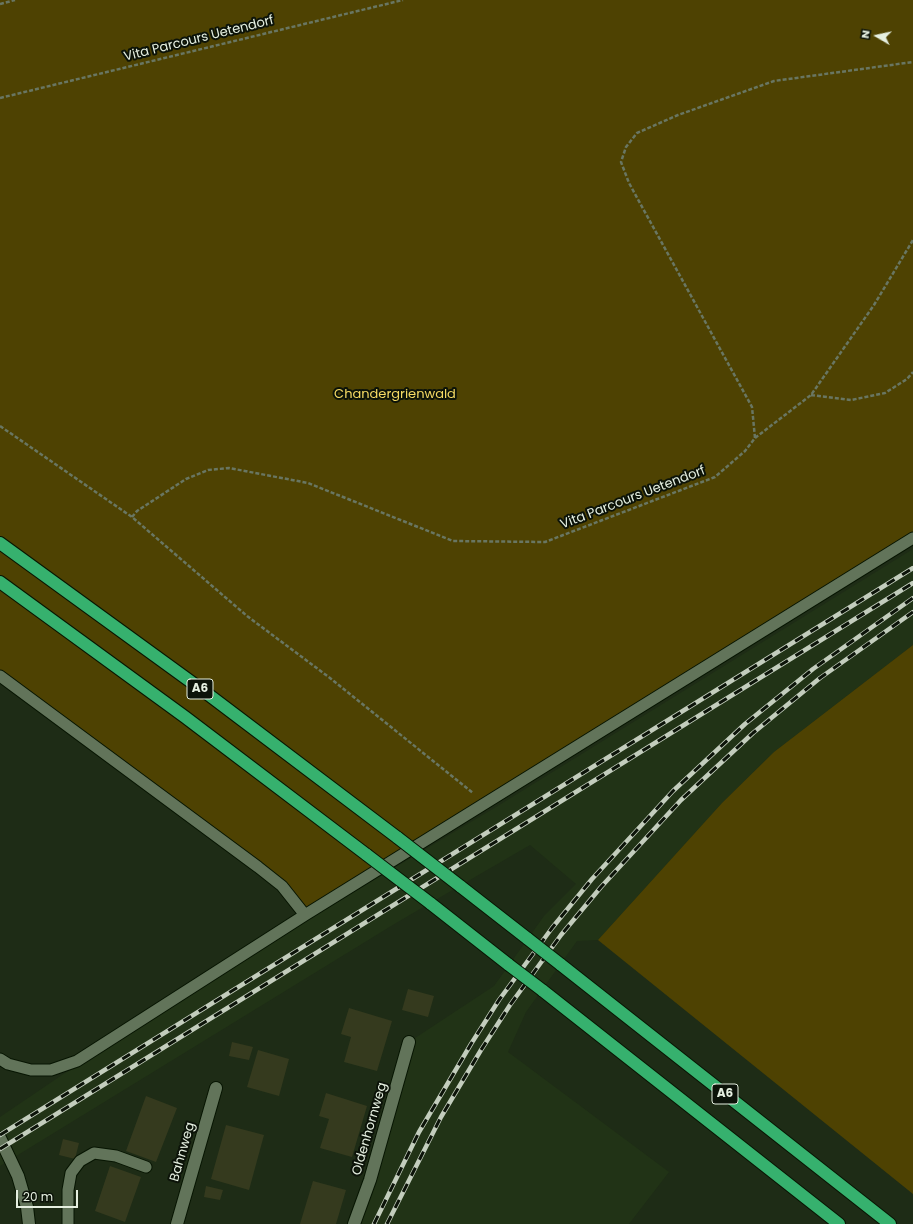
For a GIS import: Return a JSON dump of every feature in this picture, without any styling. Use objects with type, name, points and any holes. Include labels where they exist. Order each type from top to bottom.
[{"type":"highway","name":"A6","points":[[0,543],[205,692],[398,838],[890,1224]]},
{"type":"highway","name":"A6","points":[[0,582],[173,708],[430,903],[839,1224]]},
{"type":"street","name":"Oldenhornweg","points":[[354,1224],[370,1180],[409,1042]]},
{"type":"street","name":"Bahnweg","points":[[177,1224],[216,1088]]},
{"type":"street","points":[[0,1138],[18,1176],[27,1207],[29,1224]]},
{"type":"lane","points":[[0,1059],[8,1064],[31,1070],[52,1070],[78,1061],[305,915],[913,538]]},
{"type":"lane","points":[[0,676],[258,866],[282,886],[305,915]]},
{"type":"lane","points":[[68,1224],[70,1178],[71,1173],[80,1161],[94,1153],[116,1156],[146,1167]]},
{"type":"path","points":[[0,4],[15,0]]},
{"type":"path","name":"Vita Parcours Uetendorf","points":[[0,98],[403,0]]},
{"type":"path","points":[[755,438],[752,407],[629,183],[621,162],[626,147],[637,133],[678,115],[774,81],[913,62]]},
{"type":"path","name":"Vita Parcours Uetendorf","points":[[132,517],[137,511],[186,479],[208,470],[229,468],[308,483],[453,541],[545,542],[715,477],[745,451],[755,438],[811,395],[874,305],[913,240]]},
{"type":"path","points":[[811,395],[851,400],[886,393],[907,379],[913,372]]},
{"type":"path","points":[[0,426],[132,517],[246,616],[330,678],[486,804]]},
{"type":"shaded area","points":[[913,549],[913,645],[774,752],[722,803],[598,940],[577,941],[526,1012],[508,1052],[669,1172],[629,1224],[354,1224],[409,1042],[494,986],[544,916],[576,884],[530,845],[396,923],[0,1166],[0,1117],[62,1075],[324,910],[501,804]]},
{"type":"green space","name":"Chandergrienwald","points":[[0,0],[913,0],[913,538],[305,915],[282,886],[0,676]]},
{"type":"green space","points":[[913,645],[913,1194],[598,940],[722,803],[774,752]]},
{"type":"building","points":[[408,989],[434,996],[428,1017],[402,1010]]},
{"type":"building","points":[[349,1008],[392,1021],[377,1071],[344,1062],[351,1037],[341,1034]]},
{"type":"building","points":[[232,1042],[253,1047],[249,1060],[229,1056]]},
{"type":"building","points":[[258,1050],[289,1059],[279,1096],[247,1087]]},
{"type":"building","points":[[326,1093],[367,1106],[352,1157],[320,1148],[329,1119],[319,1116]]},
{"type":"building","points":[[146,1096],[177,1108],[156,1162],[126,1151]]},
{"type":"building","points":[[226,1125],[264,1135],[249,1190],[211,1179]]},
{"type":"building","points":[[63,1139],[79,1143],[75,1159],[59,1155]]},
{"type":"building","points":[[110,1166],[141,1177],[125,1222],[95,1211]]},
{"type":"building","points":[[313,1181],[346,1190],[336,1224],[300,1224]]},
{"type":"building","points":[[206,1186],[223,1190],[220,1200],[204,1197]]},
{"type":"railway","points":[[0,1135],[913,568]]},
{"type":"railway","points":[[0,1149],[913,583]]},
{"type":"railway","points":[[374,1224],[419,1132],[471,1044],[499,1000],[552,928],[592,879],[673,791],[745,724],[813,669],[913,598]]},
{"type":"railway","points":[[387,1224],[441,1117],[481,1050],[510,1005],[561,935],[601,887],[681,800],[753,733],[820,678],[913,612]]}]
